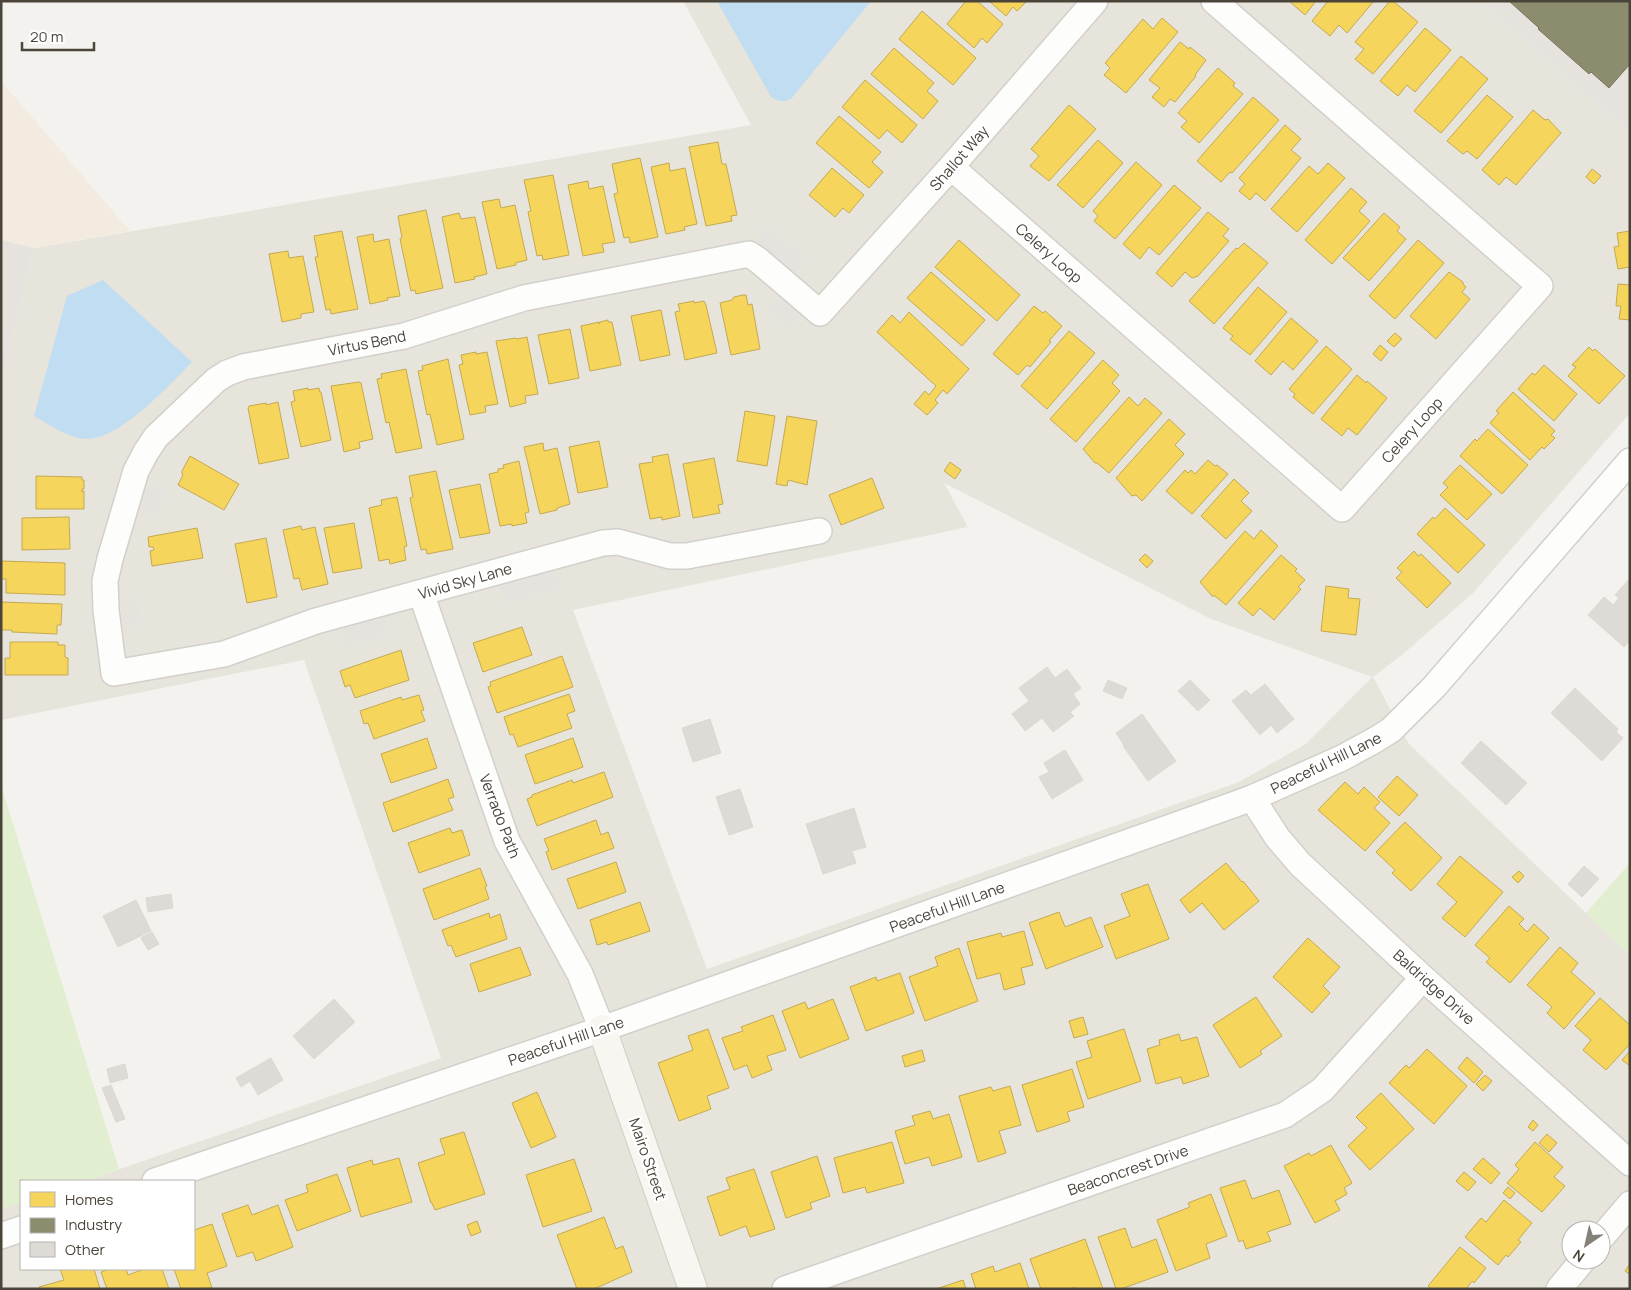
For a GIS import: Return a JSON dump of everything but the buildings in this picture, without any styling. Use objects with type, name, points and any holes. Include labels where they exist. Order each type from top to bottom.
[{"type":"street","name":"Shallot Way","points":[[820,313],[951,167],[1095,1]]},
{"type":"street","name":"Celery Loop","points":[[951,167],[1342,509],[1540,286],[1214,1]]},
{"type":"street","name":"Virtus Bend","points":[[114,673],[106,610],[105,581],[136,471],[156,437],[216,380],[227,373],[243,367],[404,336],[524,298],[749,254],[820,313]]},
{"type":"street","name":"Peaceful Hill Lane","points":[[158,1180],[602,1029],[1252,798],[1342,758],[1392,730],[1434,687],[1630,461]]},
{"type":"street","name":"Vivid Sky Lane","points":[[114,673],[224,654],[316,622],[602,542],[618,542],[670,556],[686,556],[819,531]]},
{"type":"street","name":"Verrado Path","points":[[422,593],[507,841],[580,974],[602,1029]]},
{"type":"street","name":"Baldridge Drive","points":[[1252,798],[1277,838],[1300,864],[1423,978],[1630,1163]]},
{"type":"street","name":"Beaconcrest Drive","points":[[786,1289],[1285,1115],[1322,1090],[1423,978]]},
{"type":"street","name":"Mairo Street","points":[[602,1029],[693,1289]]},
{"type":"street","points":[[1611,1226],[1630,1204]]},
{"type":"street","points":[[1,1236],[20,1229]]},
{"type":"street","points":[[1559,1289],[1575,1270]]},
{"type":"shaded area","points":[[683,1],[1480,1],[1630,133],[1630,413],[1473,593],[1403,654],[1373,677],[1409,744],[1630,955],[1630,1289],[1,1289],[1,1210],[20,1203],[20,1270],[195,1270],[195,1180],[88,1180],[441,1058],[304,660],[1,720],[1,387],[34,248],[751,125]],"holes":[[[944,483],[1211,619],[1372,677],[1306,744],[1239,782],[707,969],[573,610],[968,527]]]},
{"type":"shaded area","points":[[1480,1],[1630,1],[1630,133]]},
{"type":"shaded area","points":[[1,81],[130,231],[34,248],[1,240]]},
{"type":"shaded area","points":[[768,226],[806,258],[794,273],[756,240]]},
{"type":"shaded area","points":[[1,240],[34,248],[1,387]]},
{"type":"shaded area","points":[[779,296],[802,317],[789,331],[766,311]]},
{"type":"shaded area","points":[[149,484],[167,490],[157,519],[139,513]]},
{"type":"shaded area","points":[[555,569],[561,588],[504,604],[498,585]]},
{"type":"shaded area","points":[[140,596],[141,626],[121,626],[120,597]]},
{"type":"shaded area","points":[[385,618],[390,635],[344,647],[339,630]]},
{"type":"green space","points":[[1,785],[119,1169],[88,1180],[20,1180],[20,1203],[1,1210]]},
{"type":"green space","points":[[1630,863],[1630,955],[1586,913]]},
{"type":"water","points":[[717,1],[871,1],[791,99],[783,101],[771,97]]},
{"type":"water","points":[[103,280],[192,362],[157,397],[129,421],[101,436],[87,439],[74,437],[34,416],[67,296]]}]
